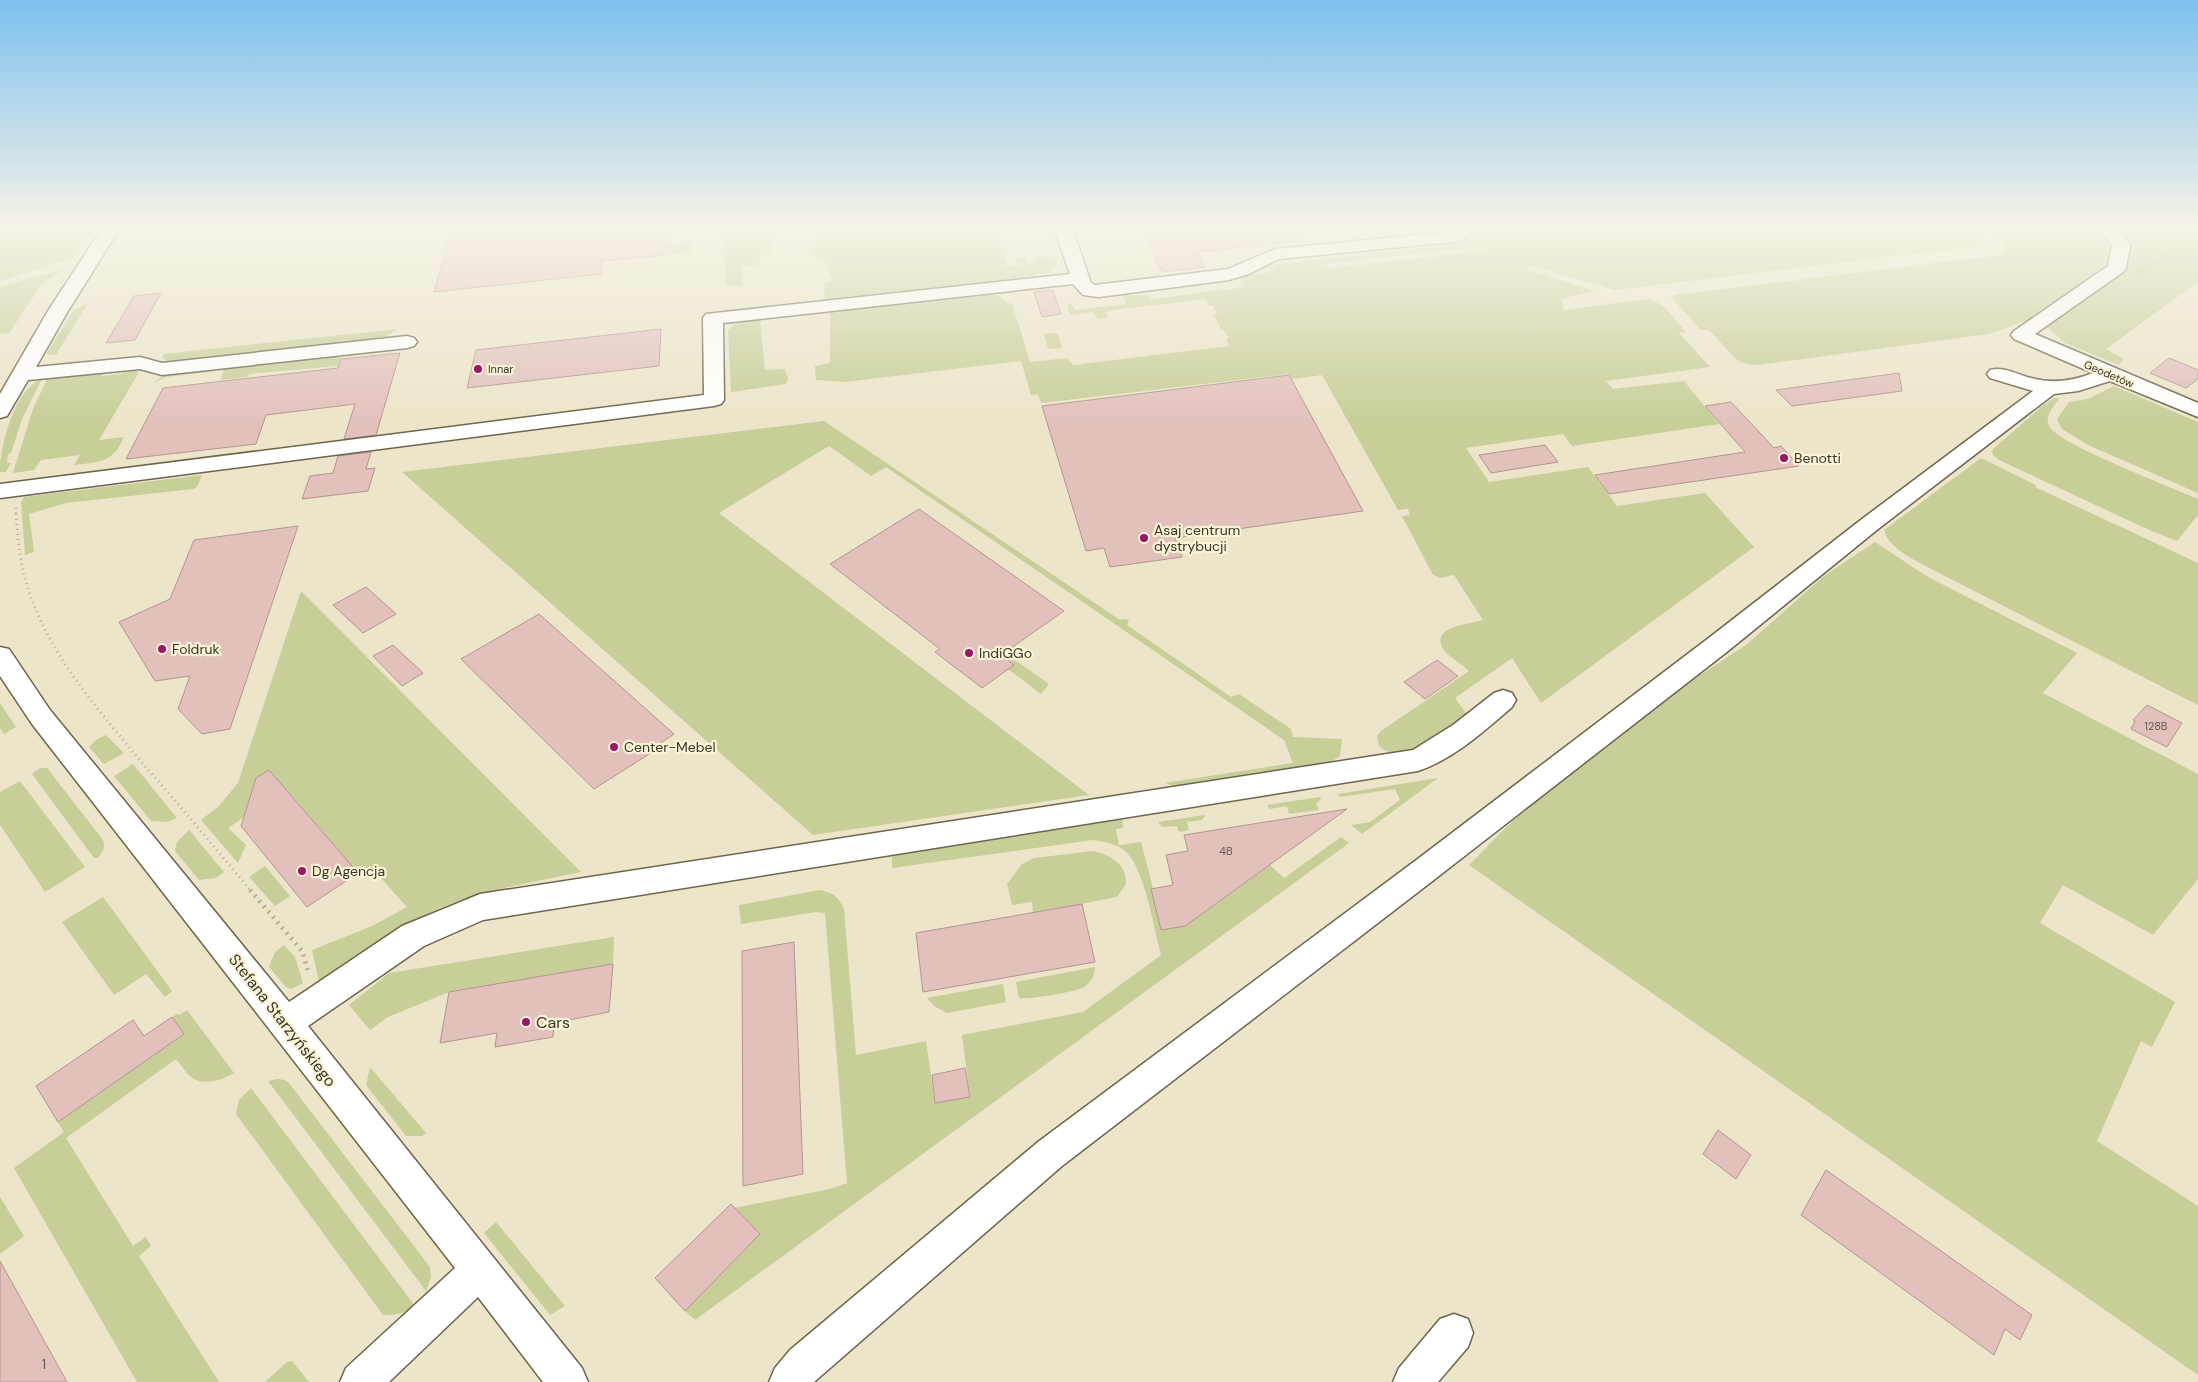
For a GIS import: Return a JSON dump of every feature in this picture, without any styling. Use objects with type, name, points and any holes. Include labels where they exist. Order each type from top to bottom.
[{"type":"street","points":[[0,412],[70,292]]},
{"type":"street","points":[[9,489],[137,475],[714,400],[714,318],[948,292]]},
{"type":"street","name":"Geodetów","points":[[2082,292],[2021,335],[2198,411]]},
{"type":"street","points":[[21,376],[140,363],[162,368],[180,367],[407,342]]},
{"type":"street","points":[[1997,374],[2048,389],[2064,389],[2109,374]]},
{"type":"street","points":[[789,1382],[804,1364],[1050,1154],[1425,870],[1517,797],[1719,644],[1870,524],[2048,389]]},
{"type":"street","name":"Stefana Starzyńskiego","points":[[0,656],[41,717],[286,1023],[568,1382]]},
{"type":"street","points":[[286,1023],[413,936],[480,907],[1418,760],[1465,732],[1503,700]]},
{"type":"street","points":[[360,1382],[480,1270]]},
{"type":"street","points":[[1413,1382],[1454,1333]]},
{"type":"path","points":[[9,489],[16,518],[20,562],[33,605],[51,644],[78,685],[302,951]]},
{"type":"green space","points":[[0,292],[36,292],[9,333],[0,334]]},
{"type":"green space","points":[[825,292],[889,292],[826,299]]},
{"type":"green space","points":[[1123,292],[1128,292],[1130,296],[1149,295],[1151,299],[1202,292],[1589,292],[1561,299],[1564,310],[1648,299],[1654,301],[1664,308],[1686,332],[1679,333],[1710,367],[1606,381],[1613,389],[1684,381],[1719,424],[1572,446],[1563,434],[1466,448],[1489,482],[1588,467],[1617,506],[1705,493],[1754,547],[1541,703],[1512,658],[1455,698],[1466,713],[1465,717],[1435,739],[1423,745],[1400,753],[1389,752],[1379,746],[1377,736],[1381,731],[1469,671],[1444,650],[1441,642],[1442,636],[1446,631],[1453,628],[1483,620],[1454,575],[1440,578],[1433,575],[1402,516],[1410,515],[1408,509],[1398,510],[1322,375],[1292,379],[1289,374],[1041,403],[1038,394],[1031,395],[1021,361],[845,382],[816,380],[815,366],[830,363],[830,311],[985,294],[999,296],[1008,303],[1012,303],[1030,362],[1068,358],[1073,365],[1229,346],[1226,339],[1229,338],[1224,330],[1221,329],[1214,316],[1217,313],[1213,306],[1208,305],[1206,299],[1106,311],[1108,318],[1098,319],[1093,312],[1070,315],[1067,305],[1072,304],[1075,310],[1126,304]]},
{"type":"green space","points":[[1695,292],[2069,292],[2031,319],[1989,334],[1758,365],[1742,363],[1709,330],[1701,330],[1672,298],[1675,295]]},
{"type":"green space","points":[[2094,292],[2184,292],[2106,349],[2124,359],[2119,365],[2065,343],[2046,326]]},
{"type":"green space","points":[[88,303],[56,355],[46,354],[74,310]]},
{"type":"green space","points":[[760,319],[765,370],[785,369],[788,379],[786,384],[731,392],[728,330],[738,322]]},
{"type":"green space","points":[[398,329],[377,342],[169,363],[162,357],[163,354]]},
{"type":"green space","points":[[1044,334],[1058,334],[1062,348],[1048,349]]},
{"type":"green space","points":[[342,355],[338,366],[249,374],[248,377],[220,380],[224,370],[167,377],[153,383],[163,376],[178,373]]},
{"type":"green space","points":[[126,369],[139,372],[99,440],[124,437],[115,452],[98,462],[74,465],[80,455],[41,460],[34,470],[13,473],[33,409],[48,377],[103,371],[102,376],[122,374]]},
{"type":"green space","points":[[42,379],[22,419],[11,453],[8,454],[7,463],[11,463],[6,472],[0,472],[6,434],[17,405],[32,384]]},
{"type":"green space","points":[[2114,386],[2198,422],[2198,493],[2088,445],[2062,429],[2057,419],[2069,402],[2088,399]]},
{"type":"green space","points":[[2054,398],[2060,398],[2050,411],[2048,422],[2049,426],[2057,434],[2093,454],[2198,499],[2198,515],[2177,541],[2147,529],[1999,460],[1993,455],[1992,450]]},
{"type":"green space","points":[[824,421],[1120,620],[1129,620],[1127,625],[1231,697],[1239,694],[1291,729],[1293,737],[1342,739],[1340,756],[1321,768],[1182,789],[1165,783],[1293,763],[1284,740],[886,467],[871,476],[829,446],[719,513],[1089,795],[813,835],[402,472]]},
{"type":"green space","points":[[1981,458],[2036,485],[2035,487],[2198,563],[2198,705],[1935,571],[1905,555],[1892,544],[1884,530]]},
{"type":"green space","points":[[202,475],[197,487],[193,489],[66,503],[29,514],[34,552],[25,555],[21,502],[24,497]]},
{"type":"green space","points":[[1875,542],[1928,577],[2077,653],[2043,693],[2198,774],[2198,879],[2153,935],[2063,885],[2040,923],[2175,1002],[2152,1047],[2141,1041],[2097,1141],[2198,1206],[2198,1375],[1469,865],[1539,794],[1665,698],[1746,645],[1824,576]]},
{"type":"green space","points":[[301,591],[581,872],[487,892],[433,911],[389,935],[319,982],[312,950],[372,926],[407,907],[370,866],[358,873],[286,789],[228,828],[246,845],[238,863],[201,820],[218,807],[238,783]]},
{"type":"green space","points":[[1005,653],[1049,684],[1041,694],[1008,669],[1001,655]]},
{"type":"green space","points":[[0,703],[16,727],[4,734],[0,728]]},
{"type":"green space","points":[[106,735],[124,753],[104,764],[89,747],[96,740]]},
{"type":"green space","points":[[133,764],[177,818],[167,822],[151,821],[114,776]]},
{"type":"green space","points":[[40,768],[47,768],[103,840],[104,847],[98,858],[94,858],[32,774]]},
{"type":"green space","points":[[1438,778],[1362,834],[1351,825],[1370,822],[1400,800],[1395,789],[1340,797],[1338,794]]},
{"type":"green space","points":[[20,781],[85,867],[45,892],[0,825],[0,792]]},
{"type":"green space","points":[[1320,797],[1321,799],[1316,804],[1319,810],[1289,814],[1287,806],[1270,809],[1267,805]]},
{"type":"green space","points":[[1205,815],[1202,820],[1187,822],[1189,830],[1179,832],[1177,826],[1162,827],[1158,822]]},
{"type":"green space","points":[[1122,818],[1123,828],[1116,829],[1119,845],[1141,842],[1153,888],[1161,930],[1185,926],[1270,865],[1284,878],[1341,837],[1349,843],[695,1320],[685,1311],[760,1234],[734,1208],[830,1189],[847,1183],[825,913],[816,912],[741,924],[739,905],[820,890],[835,896],[844,909],[856,1055],[926,1041],[935,1103],[970,1096],[962,1035],[1083,1012],[1161,955],[1142,882],[1137,868],[1123,849],[1109,843],[1093,840],[892,868],[892,853]]},
{"type":"green space","points":[[189,830],[224,872],[216,878],[199,880],[175,851],[177,842]]},
{"type":"green space","points":[[1094,851],[1112,858],[1124,871],[1126,884],[1117,897],[1033,913],[1032,902],[1012,905],[1007,884],[1022,864],[1034,858]]},
{"type":"green space","points":[[265,866],[290,896],[275,906],[249,877]]},
{"type":"green space","points":[[103,897],[172,991],[165,997],[146,974],[114,995],[62,922]]},
{"type":"green space","points":[[614,937],[613,964],[449,992],[388,1017],[370,1030],[349,1005],[389,973]]},
{"type":"green space","points":[[284,945],[295,957],[303,983],[291,989],[286,987],[269,967],[275,952]]},
{"type":"green space","points":[[1095,967],[1091,981],[1084,987],[1052,995],[1019,998],[1016,982]]},
{"type":"green space","points":[[1003,984],[1006,1002],[947,1013],[934,1006],[927,998]]},
{"type":"green space","points":[[187,1010],[234,1073],[211,1082],[199,1081],[189,1075],[176,1059],[66,1138],[133,1246],[146,1237],[151,1246],[139,1256],[219,1382],[137,1382],[14,1168],[64,1132],[58,1122],[184,1034],[172,1017]]},
{"type":"green space","points":[[370,1067],[426,1133],[422,1136],[406,1136],[366,1085]]},
{"type":"green space","points":[[285,1080],[289,1083],[430,1267],[431,1277],[426,1291],[268,1081]]},
{"type":"green space","points":[[251,1088],[415,1306],[400,1314],[383,1315],[236,1114],[239,1100]]},
{"type":"green space","points":[[0,1197],[24,1236],[0,1254]]},
{"type":"green space","points":[[496,1222],[565,1306],[550,1315],[484,1233]]},
{"type":"green space","points":[[292,1361],[309,1382],[265,1382],[287,1362]]},
{"type":"building","points":[[1034,292],[1054,292],[1061,314],[1042,317]]},
{"type":"building","points":[[161,293],[135,340],[106,343],[134,296]]},
{"type":"building","points":[[661,329],[659,366],[467,388],[476,350]]},
{"type":"building","points":[[400,353],[376,435],[344,439],[355,404],[266,415],[256,444],[126,459],[163,388],[338,368],[341,359]]},
{"type":"building","points":[[2169,358],[2198,370],[2198,379],[2186,388],[2150,373]]},
{"type":"building","points":[[1899,373],[1902,391],[1792,406],[1776,390]]},
{"type":"building","points":[[1289,375],[1363,511],[1175,538],[1182,557],[1110,567],[1104,548],[1086,551],[1042,406]]},
{"type":"building","points":[[1731,402],[1774,448],[1781,446],[1799,466],[1609,494],[1595,475],[1745,452],[1705,406]]},
{"type":"building","points":[[1545,445],[1558,462],[1491,473],[1479,455]]},
{"type":"building","points":[[371,452],[366,469],[375,468],[368,491],[302,499],[310,476],[333,473],[338,456]]},
{"type":"building","points":[[919,509],[1064,611],[1001,655],[1014,665],[982,688],[935,652],[940,649],[830,564]]},
{"type":"building","points":[[298,526],[230,729],[202,734],[178,709],[190,676],[155,681],[119,622],[170,599],[194,540]]},
{"type":"building","points":[[366,587],[396,614],[363,633],[333,605]]},
{"type":"building","points":[[539,614],[674,734],[652,749],[654,751],[594,789],[461,659]]},
{"type":"building","points":[[393,645],[423,673],[402,686],[373,656]]},
{"type":"building","points":[[1437,660],[1458,676],[1425,699],[1404,682]]},
{"type":"building","points":[[2147,705],[2182,723],[2167,747],[2131,729],[2135,721],[2133,720]]},
{"type":"building","points":[[269,770],[358,873],[307,907],[241,826],[256,778]]},
{"type":"building","points":[[1347,809],[1185,926],[1161,930],[1151,889],[1173,885],[1166,855],[1188,851],[1184,835]]},
{"type":"building","points":[[1082,904],[1095,962],[923,992],[916,933]]},
{"type":"building","points":[[794,942],[803,1174],[743,1186],[742,951]]},
{"type":"building","points":[[613,964],[609,1012],[554,1023],[553,1037],[495,1047],[497,1033],[440,1043],[449,992]]},
{"type":"building","points":[[172,1017],[184,1034],[58,1122],[36,1086],[133,1020],[144,1036]]},
{"type":"building","points":[[965,1068],[970,1097],[935,1103],[932,1075]]},
{"type":"building","points":[[1718,1130],[1751,1155],[1736,1179],[1703,1154]]},
{"type":"building","points":[[1826,1170],[2032,1315],[2020,1340],[2005,1329],[1994,1355],[1801,1215]]},
{"type":"building","points":[[731,1204],[760,1234],[685,1311],[655,1278]]},
{"type":"building","points":[[0,1261],[67,1382],[0,1382]]},
{"type":"place","name":"Innar","points":[[478,369]]},
{"type":"place","name":"Benotti","points":[[1784,458]]},
{"type":"place","name":"Asaj centrum dystrybucji","points":[[1144,538]]},
{"type":"place","name":"Foldruk","points":[[162,649]]},
{"type":"place","name":"IndiGGo","points":[[969,653]]},
{"type":"place","name":"Center-Mebel","points":[[614,747]]},
{"type":"place","name":"Dg Agencja","points":[[302,871]]},
{"type":"place","name":"Cars","points":[[526,1022]]}]
